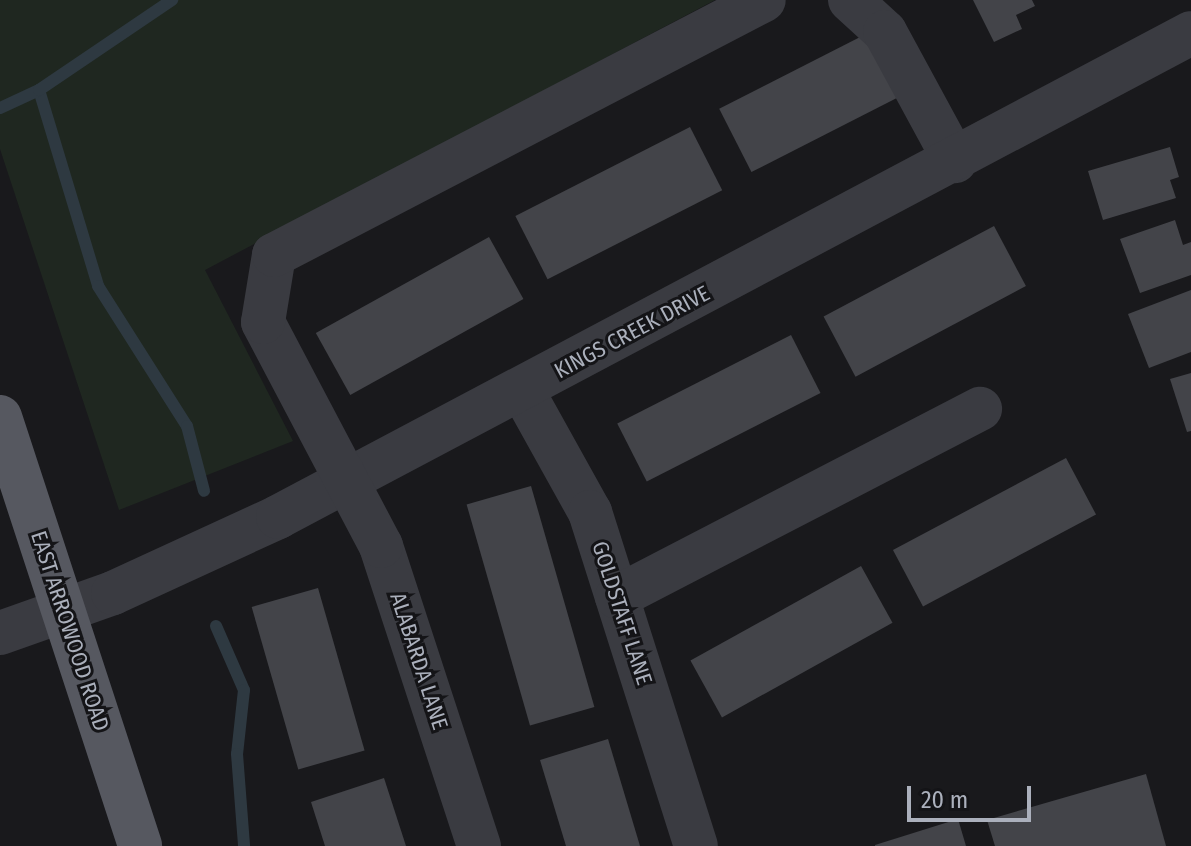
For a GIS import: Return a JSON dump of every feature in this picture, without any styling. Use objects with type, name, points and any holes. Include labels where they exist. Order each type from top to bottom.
[{"type":"main road","name":"EAST ARROWOOD ROAD","points":[[0,417],[140,846]]},
{"type":"street","name":"ALABARDA LANE","points":[[479,846],[381,546],[263,322],[274,255],[764,0]]},
{"type":"street","points":[[850,0],[885,32],[955,161]]},
{"type":"street","name":"KINGS CREEK DRIVE","points":[[0,633],[64,613],[278,517],[955,161],[1191,33]]},
{"type":"street","name":"GOLDSTAFF LANE","points":[[522,390],[590,512],[696,846]]},
{"type":"street","points":[[617,597],[980,409]]},
{"type":"shaded area","points":[[0,0],[715,0],[205,270],[293,441],[119,510],[0,149]]},
{"type":"building","points":[[973,0],[1032,0],[1035,6],[1016,15],[1022,29],[994,42]]},
{"type":"building","points":[[868,33],[900,96],[751,172],[719,109]]},
{"type":"building","points":[[690,127],[722,190],[548,279],[515,216]]},
{"type":"building","points":[[1170,147],[1179,177],[1170,180],[1176,198],[1103,220],[1088,171]]},
{"type":"building","points":[[1175,220],[1183,245],[1191,242],[1191,275],[1140,293],[1120,239]]},
{"type":"building","points":[[994,226],[1026,286],[856,377],[824,317]]},
{"type":"building","points":[[489,237],[523,299],[350,395],[316,333]]},
{"type":"building","points":[[1191,290],[1191,352],[1149,368],[1128,314]]},
{"type":"building","points":[[791,335],[821,393],[647,481],[617,424]]},
{"type":"building","points":[[1191,373],[1191,431],[1187,432],[1170,379]]},
{"type":"building","points":[[1066,458],[1096,515],[923,607],[893,550]]},
{"type":"building","points":[[531,486],[594,707],[530,726],[467,504]]},
{"type":"building","points":[[861,566],[893,623],[722,717],[690,661]]},
{"type":"building","points":[[318,588],[365,750],[298,769],[252,607]]},
{"type":"building","points":[[608,739],[640,846],[566,846],[540,760]]},
{"type":"building","points":[[1146,774],[1166,846],[995,846],[987,820]]},
{"type":"building","points":[[384,778],[406,846],[325,846],[311,802]]},
{"type":"building","points":[[958,819],[966,846],[875,846],[875,845]]},
{"type":"waterway","points":[[0,108],[39,90],[172,0]]},
{"type":"waterway","points":[[39,90],[98,286],[187,426],[204,491]]},
{"type":"waterway","points":[[216,626],[244,690],[237,754],[244,846]]}]
